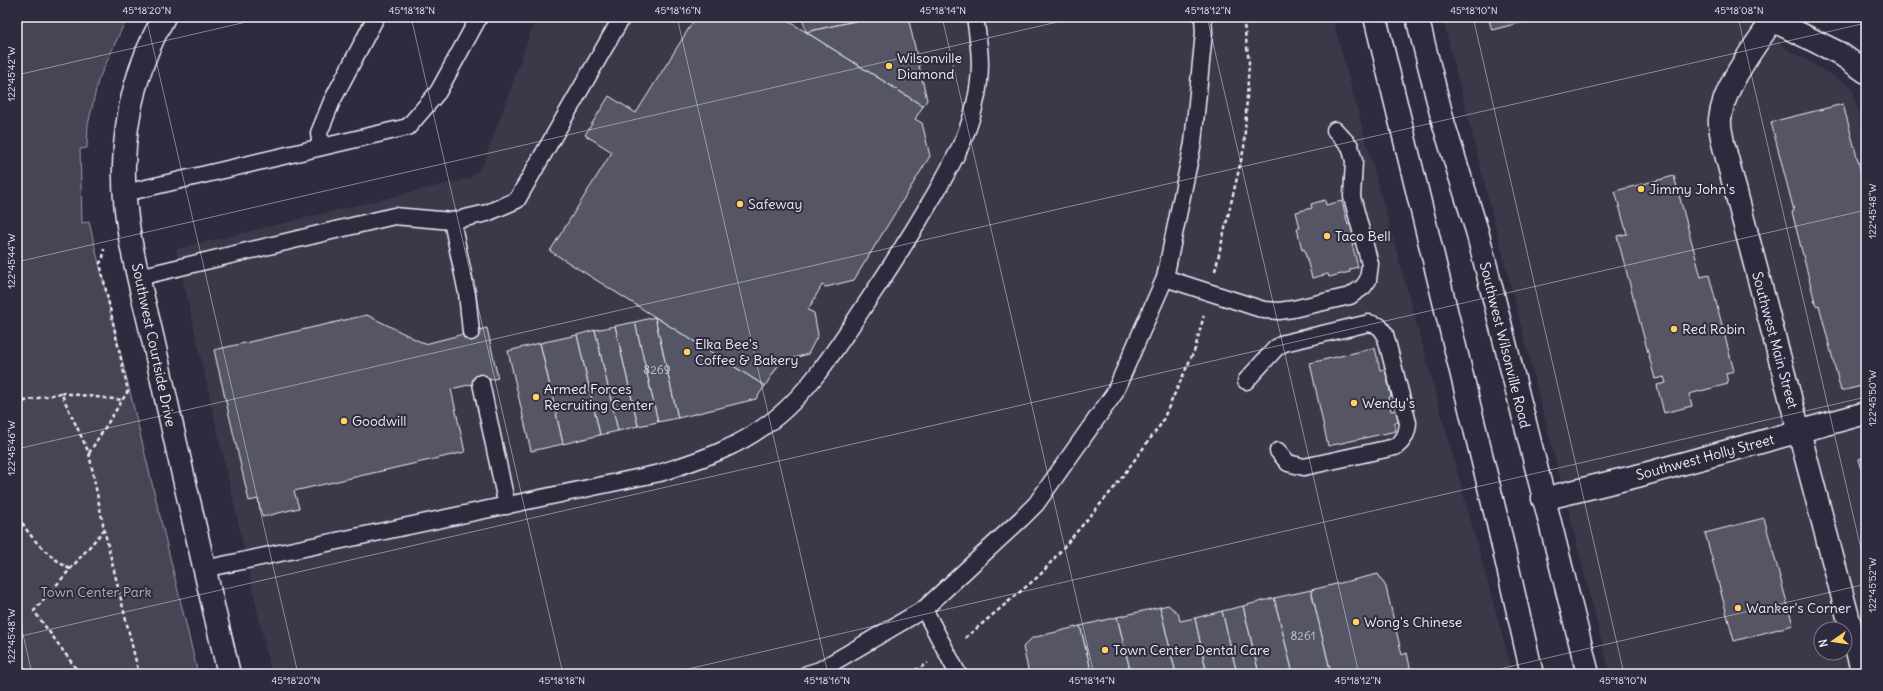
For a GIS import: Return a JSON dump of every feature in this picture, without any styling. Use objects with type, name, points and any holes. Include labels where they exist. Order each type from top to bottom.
[{"type":"street","name":"Southwest Courtside Drive","points":[[164,17],[141,67],[132,98],[126,128],[125,193],[130,233],[139,277],[228,674]]},
{"type":"street","points":[[1375,17],[1496,517],[1532,674]]},
{"type":"street","name":"Southwest Wilsonville Road","points":[[1417,17],[1444,125],[1477,231],[1588,674]]},
{"type":"street","points":[[1773,19],[1839,53],[1866,72]]},
{"type":"street","name":"Southwest Main Street","points":[[1773,19],[1733,82],[1725,100],[1720,119],[1723,143],[1863,674]]},
{"type":"street","name":"Southwest Holly Street","points":[[1543,499],[1641,475],[1799,430],[1866,413]]},
{"type":"lane","points":[[321,147],[320,133],[332,101],[376,17]]},
{"type":"lane","points":[[125,193],[408,127],[438,92],[479,17]]},
{"type":"lane","points":[[139,277],[394,216],[452,221],[487,213],[517,200],[622,17]]},
{"type":"lane","points":[[204,569],[660,473],[716,455],[744,440],[770,423],[797,398],[843,338],[901,252],[958,153],[975,105],[979,82],[981,58],[975,17]]},
{"type":"lane","points":[[807,674],[820,670],[924,609],[1036,504],[1114,394],[1165,278],[1193,143],[1204,32],[1203,17]]},
{"type":"lane","points":[[1165,278],[1264,310],[1279,311],[1350,296],[1364,287],[1368,280],[1370,264],[1352,197],[1354,161],[1350,146],[1335,130]]},
{"type":"lane","points":[[452,221],[467,293],[471,332]]},
{"type":"lane","points":[[1246,381],[1276,348],[1284,343],[1369,323],[1379,326],[1385,334],[1408,423],[1405,437],[1401,443],[1395,447],[1304,467],[1288,463],[1278,451]]},
{"type":"lane","points":[[481,382],[507,506]]},
{"type":"lane","points":[[924,609],[958,674]]},
{"type":"path","points":[[89,453],[128,391],[100,262],[105,252],[104,246]]},
{"type":"path","points":[[17,405],[25,401],[61,394],[123,400]]},
{"type":"path","points":[[61,394],[89,453],[104,529],[139,674]]},
{"type":"path","points":[[17,510],[28,531],[40,546],[54,559],[71,570]]},
{"type":"path","points":[[80,674],[34,611],[71,570],[104,529]]},
{"type":"path","points":[[17,662],[29,674]]},
{"type":"shaded area","points":[[536,17],[1332,17],[1513,674],[271,674],[176,249],[470,178],[483,165]]},
{"type":"shaded area","points":[[1442,17],[1774,17],[1782,46],[1852,87],[1866,142],[1866,674],[1610,674]]},
{"type":"green space","name":"Town Center Park","points":[[17,17],[127,17],[98,81],[88,125],[87,148],[80,149],[82,223],[89,222],[198,674],[17,674]]},
{"type":"building","name":"Safeway","points":[[696,17],[782,17],[923,106],[915,119],[922,123],[930,156],[854,280],[826,287],[822,285],[808,310],[814,313],[818,335],[808,354],[787,360],[783,358],[765,386],[550,251],[612,152],[585,135],[609,96],[636,113]]},
{"type":"building","points":[[802,17],[873,17],[806,32]]},
{"type":"building","name":"Wilsonville Diamond","points":[[873,17],[908,17],[927,100],[923,106],[806,32]]},
{"type":"building","points":[[1488,17],[1542,17],[1492,30]]},
{"type":"building","points":[[1843,104],[1866,191],[1866,385],[1841,391],[1819,305],[1816,306],[1771,122]]},
{"type":"building","points":[[1674,176],[1701,277],[1709,275],[1734,371],[1726,373],[1728,384],[1689,394],[1692,406],[1664,413],[1657,385],[1666,383],[1664,377],[1655,379],[1617,236],[1627,234],[1615,191]]},
{"type":"building","name":"Taco Bell","points":[[1325,200],[1326,205],[1342,201],[1348,225],[1353,223],[1357,243],[1352,244],[1358,267],[1350,269],[1350,272],[1329,277],[1328,274],[1312,278],[1304,249],[1302,250],[1297,228],[1300,228],[1296,212],[1312,208],[1311,204]]},
{"type":"building","name":"Goodwill","points":[[367,315],[425,344],[487,328],[498,378],[451,389],[465,452],[294,491],[299,508],[262,517],[258,499],[249,501],[214,350]]},
{"type":"building","points":[[655,317],[678,418],[658,422],[635,322]]},
{"type":"building","name":"Elka Bee's Coffee & Bakery","points":[[655,317],[765,386],[756,399],[678,418]]},
{"type":"building","points":[[635,322],[658,422],[638,426],[615,326]]},
{"type":"building","points":[[615,326],[638,426],[618,431],[595,330]]},
{"type":"building","points":[[595,330],[618,431],[600,435],[577,335]]},
{"type":"building","points":[[577,335],[600,435],[563,444],[540,343]]},
{"type":"building","name":"Armed Forces Recruiting Center","points":[[540,343],[563,444],[531,451],[508,351]]},
{"type":"building","name":"Wendy's","points":[[1375,348],[1380,370],[1385,369],[1391,396],[1388,397],[1391,411],[1397,410],[1399,422],[1394,423],[1396,431],[1328,446],[1310,363]]},
{"type":"building","points":[[1866,457],[1866,485],[1859,459]]},
{"type":"building","points":[[1764,518],[1793,625],[1734,641],[1705,533]]},
{"type":"building","name":"Wong's Chinese","points":[[1378,574],[1386,587],[1402,655],[1407,653],[1411,672],[1403,674],[1331,674],[1311,590]]},
{"type":"building","points":[[1311,590],[1331,674],[1293,674],[1274,598]]},
{"type":"building","points":[[1274,598],[1293,674],[1259,674],[1243,606]]},
{"type":"building","points":[[1168,605],[1178,613],[1180,621],[1195,618],[1207,674],[1176,674],[1160,607]]},
{"type":"building","points":[[1243,606],[1259,674],[1237,674],[1222,611]]},
{"type":"building","points":[[1160,607],[1176,674],[1131,674],[1117,617]]},
{"type":"building","points":[[1222,611],[1237,674],[1207,674],[1195,618]]},
{"type":"building","name":"Town Center Dental Care","points":[[1117,617],[1131,674],[1092,674],[1080,626]]},
{"type":"building","points":[[1080,626],[1092,674],[1029,674],[1023,647],[1032,638]]},
{"type":"place","name":"Wilsonville Diamond","points":[[889,66]]},
{"type":"place","name":"Jimmy John's","points":[[1641,189]]},
{"type":"place","name":"Safeway","points":[[740,204]]},
{"type":"place","name":"Taco Bell","points":[[1327,236]]},
{"type":"place","name":"Red Robin","points":[[1674,329]]},
{"type":"place","name":"Elka Bee's Coffee & Bakery","points":[[687,352]]},
{"type":"place","name":"Armed Forces Recruiting Center","points":[[536,397]]},
{"type":"place","name":"Wendy's","points":[[1354,403]]},
{"type":"place","name":"Goodwill","points":[[344,421]]},
{"type":"place","name":"Wanker's Corner","points":[[1738,608]]},
{"type":"place","name":"Wong's Chinese","points":[[1356,622]]},
{"type":"place","name":"Town Center Dental Care","points":[[1105,650]]}]
